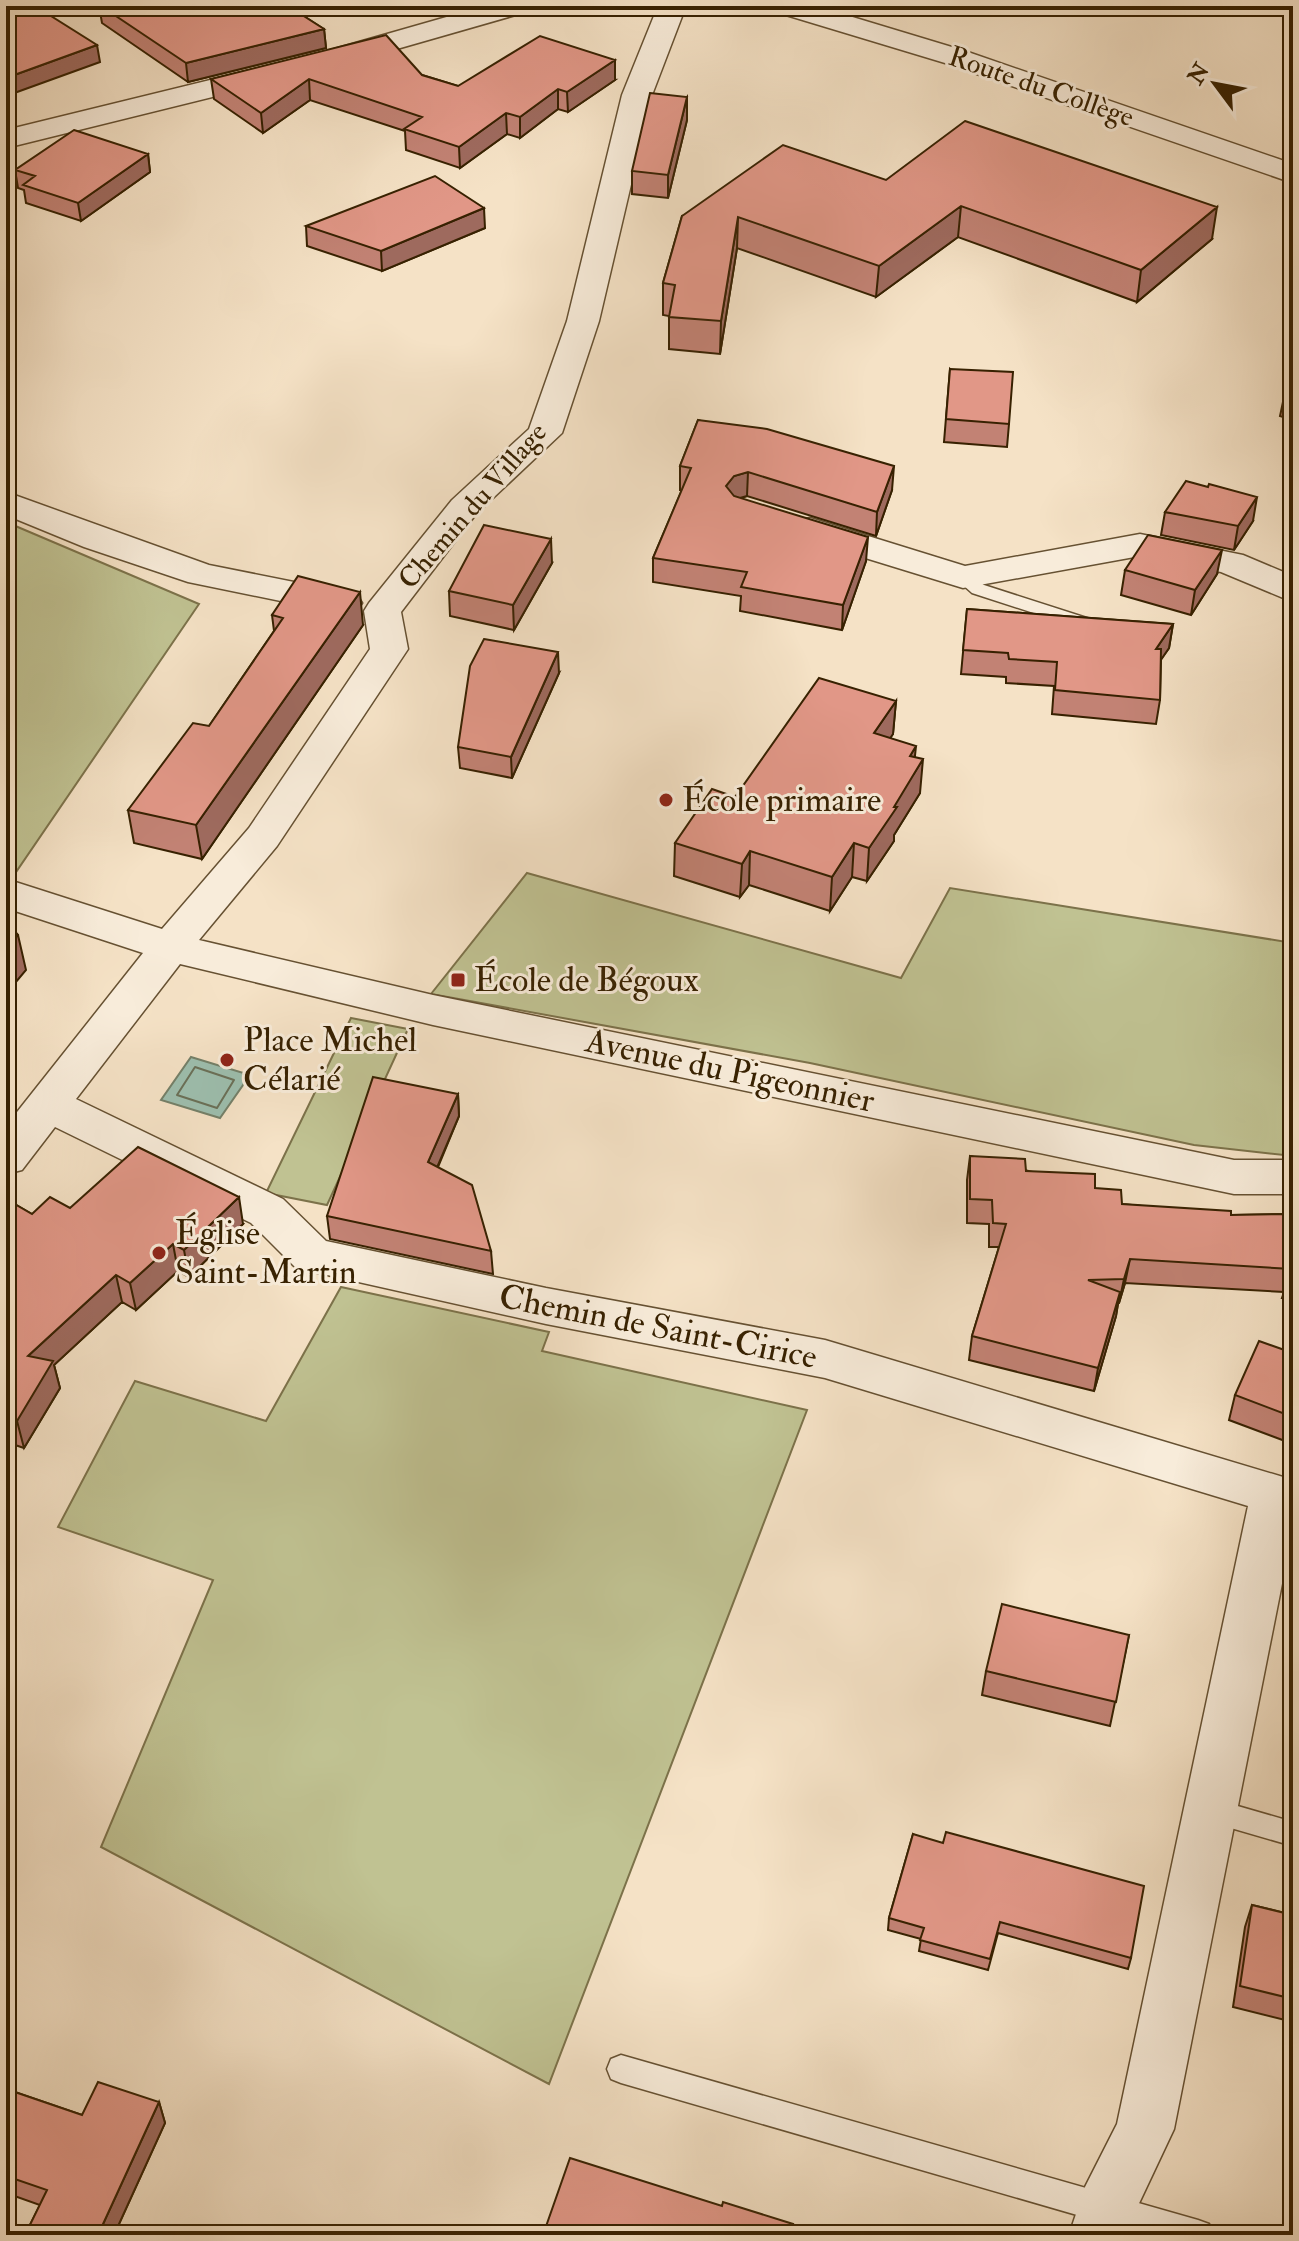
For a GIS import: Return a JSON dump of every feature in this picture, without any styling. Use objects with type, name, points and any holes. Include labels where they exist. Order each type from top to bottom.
[{"type":"street","points":[[11,134],[357,52],[516,6]]},
{"type":"street","name":"Chemin du Village","points":[[6,1158],[170,947],[263,837],[389,649],[382,611],[464,507],[545,433],[583,321],[637,95],[672,6]]},
{"type":"street","name":"Route du Collège","points":[[786,6],[955,57],[1293,174]]},
{"type":"street","points":[[321,29],[357,52]]},
{"type":"street","points":[[6,503],[97,539],[201,574],[382,611]]},
{"type":"street","points":[[775,519],[963,577],[1140,545],[1230,563],[1293,591]]},
{"type":"street","name":"Avenue du Pigeonnier","points":[[6,893],[170,947],[433,1010],[1234,1177],[1293,1177]]},
{"type":"street","name":"Chemin de Saint-Cirice","points":[[49,1105],[267,1211],[312,1256],[546,1306],[825,1359],[1284,1497]]},
{"type":"street","points":[[1103,2222],[1145,2129],[1210,1810],[1284,1497]]},
{"type":"lane","points":[[963,577],[978,589],[1103,629]]},
{"type":"lane","points":[[1210,1810],[1293,1834]]},
{"type":"lane","points":[[621,2069],[1103,2222],[1198,2235]]},
{"type":"green space","points":[[6,522],[199,604],[14,875],[6,873]]},
{"type":"green space","points":[[527,873],[901,978],[950,888],[1293,943],[1293,1156],[1194,1145],[810,1063],[431,994]]},
{"type":"green space","points":[[351,1018],[408,1029],[327,1205],[266,1193]]},
{"type":"green space","points":[[341,1287],[549,1332],[542,1351],[807,1410],[549,2084],[101,1847],[213,1580],[58,1527],[135,1381],[266,1421]]},
{"type":"water","points":[[191,1057],[250,1075],[220,1118],[161,1100]]},
{"type":"building","points":[[6,6],[35,6],[97,45],[6,78]]},
{"type":"building","points":[[101,6],[288,6],[324,29],[186,63]]},
{"type":"building","points":[[386,35],[422,75],[458,86],[540,36],[615,60],[567,92],[558,89],[520,117],[506,113],[459,147],[404,129],[422,117],[309,79],[261,113],[211,79]]},
{"type":"building","points":[[650,93],[687,97],[668,175],[632,171]]},
{"type":"building","points":[[965,121],[1217,207],[1141,270],[961,206],[879,266],[738,217],[721,321],[669,317],[675,285],[663,283],[682,216],[783,145],[886,180]]},
{"type":"building","points":[[74,130],[148,154],[78,203],[23,185],[35,176],[15,170]]},
{"type":"building","points":[[435,176],[484,208],[381,251],[306,226]]},
{"type":"building","points":[[950,369],[1013,372],[1009,424],[946,419]]},
{"type":"building","points":[[1293,376],[1293,396],[1285,393],[1292,384],[1287,383]]},
{"type":"building","points":[[698,420],[767,429],[894,466],[877,512],[748,472],[734,476],[726,486],[734,496],[868,537],[843,605],[741,587],[747,572],[653,558],[691,468],[680,466]]},
{"type":"building","points":[[1186,481],[1257,497],[1238,526],[1165,512]]},
{"type":"building","points":[[484,525],[551,539],[513,605],[449,591]]},
{"type":"building","points":[[1148,535],[1222,550],[1195,590],[1125,570]]},
{"type":"building","points":[[298,576],[360,592],[196,825],[128,810],[193,723],[209,726],[283,618],[272,615]]},
{"type":"building","points":[[967,609],[1173,624],[1156,649],[1161,649],[1160,700],[1055,690],[1057,662],[1009,659],[1008,653],[963,650]]},
{"type":"building","points":[[484,639],[558,652],[511,757],[458,747],[470,666]]},
{"type":"building","points":[[819,678],[896,701],[874,733],[916,746],[910,756],[923,759],[894,807],[897,807],[869,848],[854,843],[832,877],[750,851],[742,864],[675,843],[712,789],[735,797]]},
{"type":"building","points":[[6,920],[18,935],[6,949]]},
{"type":"building","points":[[373,1077],[458,1094],[428,1162],[472,1185],[491,1251],[327,1216]]},
{"type":"building","points":[[138,1147],[239,1197],[184,1250],[173,1244],[130,1283],[116,1275],[28,1356],[53,1361],[17,1421],[6,1418],[6,1199],[32,1214],[50,1197],[70,1208]]},
{"type":"building","points":[[970,1156],[1025,1159],[1026,1171],[1095,1174],[1095,1188],[1121,1190],[1122,1204],[1231,1211],[1231,1215],[1293,1214],[1293,1274],[1288,1275],[1291,1269],[1130,1259],[1124,1279],[1088,1280],[1120,1292],[1098,1368],[972,1336],[1006,1224],[993,1223],[992,1200],[970,1199]]},
{"type":"building","points":[[1259,1341],[1293,1353],[1293,1417],[1235,1395]]},
{"type":"building","points":[[1002,1604],[1129,1635],[1116,1702],[986,1671]]},
{"type":"building","points":[[946,1832],[1144,1886],[1131,1958],[1000,1922],[990,1959],[920,1940],[924,1928],[889,1918],[913,1834],[943,1843]]},
{"type":"building","points":[[1252,1905],[1293,1915],[1293,1999],[1240,1986]]},
{"type":"building","points":[[98,2082],[159,2102],[98,2235],[25,2235],[47,2190],[6,2176],[6,2089],[82,2115]]},
{"type":"building","points":[[570,2158],[722,2206],[723,2202],[793,2224],[791,2229],[809,2235],[543,2235]]},
{"type":"place","name":"École primaire","points":[[666,800]]},
{"type":"place","name":"École de Bégoux","points":[[458,980]]},
{"type":"place","name":"Place Michel Célarié","points":[[227,1060]]},
{"type":"place","name":"Église Saint-Martin","points":[[159,1253]]}]
